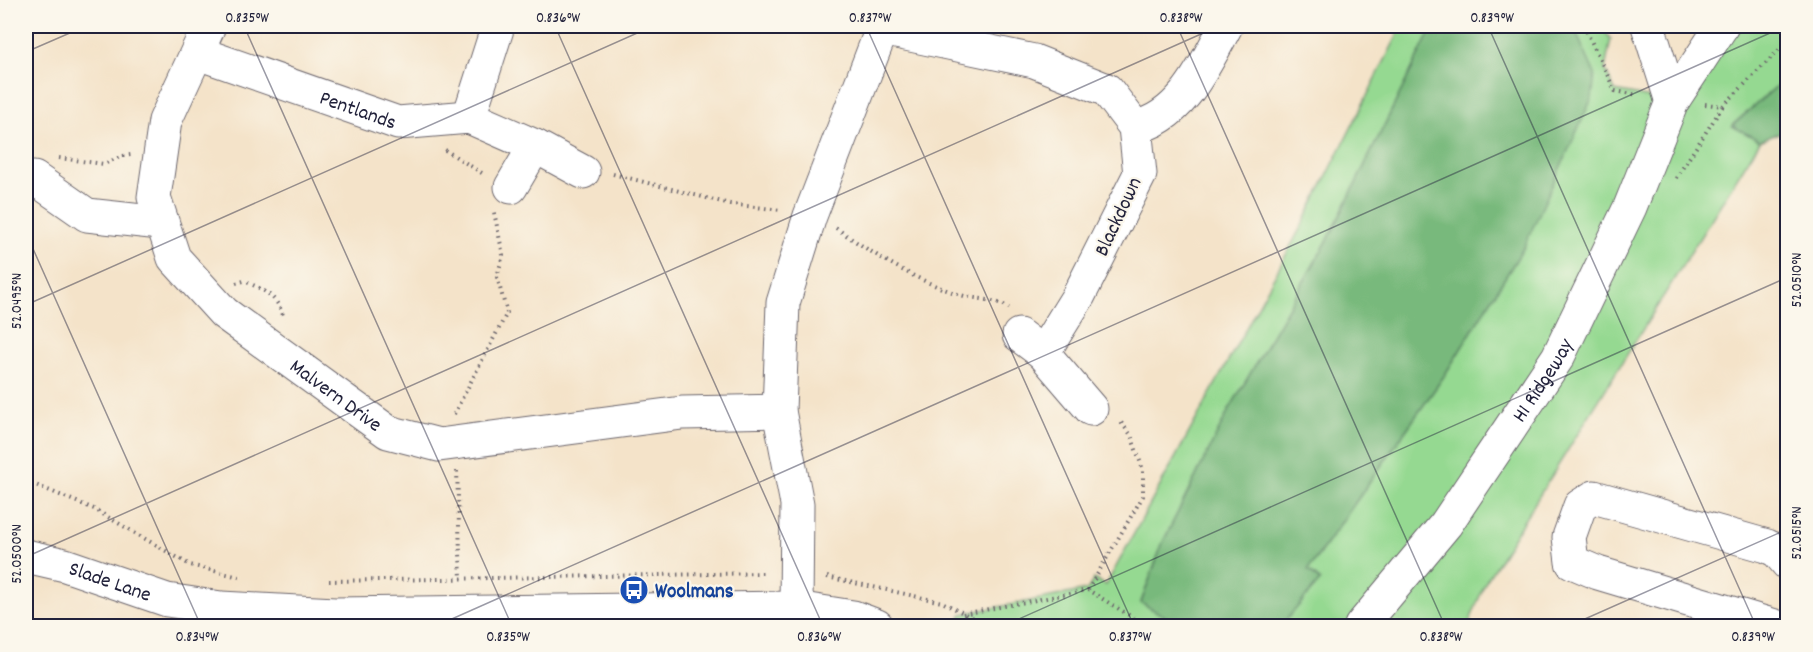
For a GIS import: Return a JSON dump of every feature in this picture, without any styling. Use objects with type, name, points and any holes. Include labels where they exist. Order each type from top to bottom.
[{"type":"street","points":[[469,117],[498,26]]},
{"type":"street","points":[[796,608],[797,504],[779,411],[783,303],[810,216],[879,28],[1034,61],[1107,90],[1135,127],[1148,124],[1177,103],[1200,74],[1226,26]]},
{"type":"street","points":[[1648,26],[1672,102]]},
{"type":"street","name":"H1 Ridgeway","points":[[1361,627],[1446,524],[1558,357],[1630,207],[1672,102],[1722,26]]},
{"type":"street","name":"Pentlands","points":[[204,39],[398,123],[469,117],[535,146],[583,172]]},
{"type":"street","name":"Malvern Drive","points":[[204,39],[165,121],[154,197],[174,258],[224,313],[388,432],[439,445],[682,413],[779,411]]},
{"type":"street","name":"Blackdown","points":[[1102,410],[1031,344],[1079,295],[1140,174],[1135,127]]},
{"type":"street","points":[[503,184],[535,146]]},
{"type":"street","points":[[44,167],[87,215],[151,222],[161,220]]},
{"type":"street","points":[[1775,627],[1598,573],[1572,561],[1569,537],[1580,506],[1594,497],[1767,546],[1777,551],[1788,564]]},
{"type":"street","name":"Slade Lane","points":[[26,556],[65,565],[167,600],[335,620],[796,608],[853,617],[877,627]]},
{"type":"path","points":[[26,40],[28,26]]},
{"type":"path","points":[[440,147],[503,184],[493,208],[500,229],[503,255],[497,277],[507,313],[453,416]]},
{"type":"path","points":[[44,167],[104,164],[122,156],[140,155]]},
{"type":"path","points":[[228,286],[244,281],[268,291],[282,311],[286,328]]},
{"type":"path","points":[[1088,590],[1143,496],[1143,470],[1131,435],[1102,410]]},
{"type":"path","points":[[457,466],[461,579]]},
{"type":"path","points":[[26,481],[94,509],[190,565],[241,577]]},
{"type":"path","points":[[320,581],[808,573],[942,602],[988,627]]},
{"type":"path","points":[[962,614],[1088,590],[1147,627]]},
{"type":"green space","points":[[1390,26],[1433,26],[1329,238],[1229,410],[1163,542],[1141,602],[1178,624],[1202,620],[1215,626],[957,626],[962,614],[1087,590],[1094,579],[1106,585],[1306,218],[1398,34],[1388,28]]},
{"type":"green space","points":[[1433,26],[1573,26],[1595,74],[1592,98],[1524,247],[1444,376],[1308,570],[1320,581],[1281,626],[1215,626],[1202,620],[1178,624],[1141,603],[1163,542],[1229,410],[1329,238]]},
{"type":"green space","points":[[1573,26],[1600,26],[1611,39],[1605,69],[1615,91],[1672,102],[1722,26],[1787,26],[1787,77],[1732,125],[1760,141],[1485,583],[1468,626],[1281,626],[1320,580],[1308,570],[1444,376],[1524,247],[1577,32]]},
{"type":"green space","points":[[1787,77],[1787,130],[1760,141],[1732,126]]},
{"type":"place","name":"Woolmans","points":[[634,590]]}]
